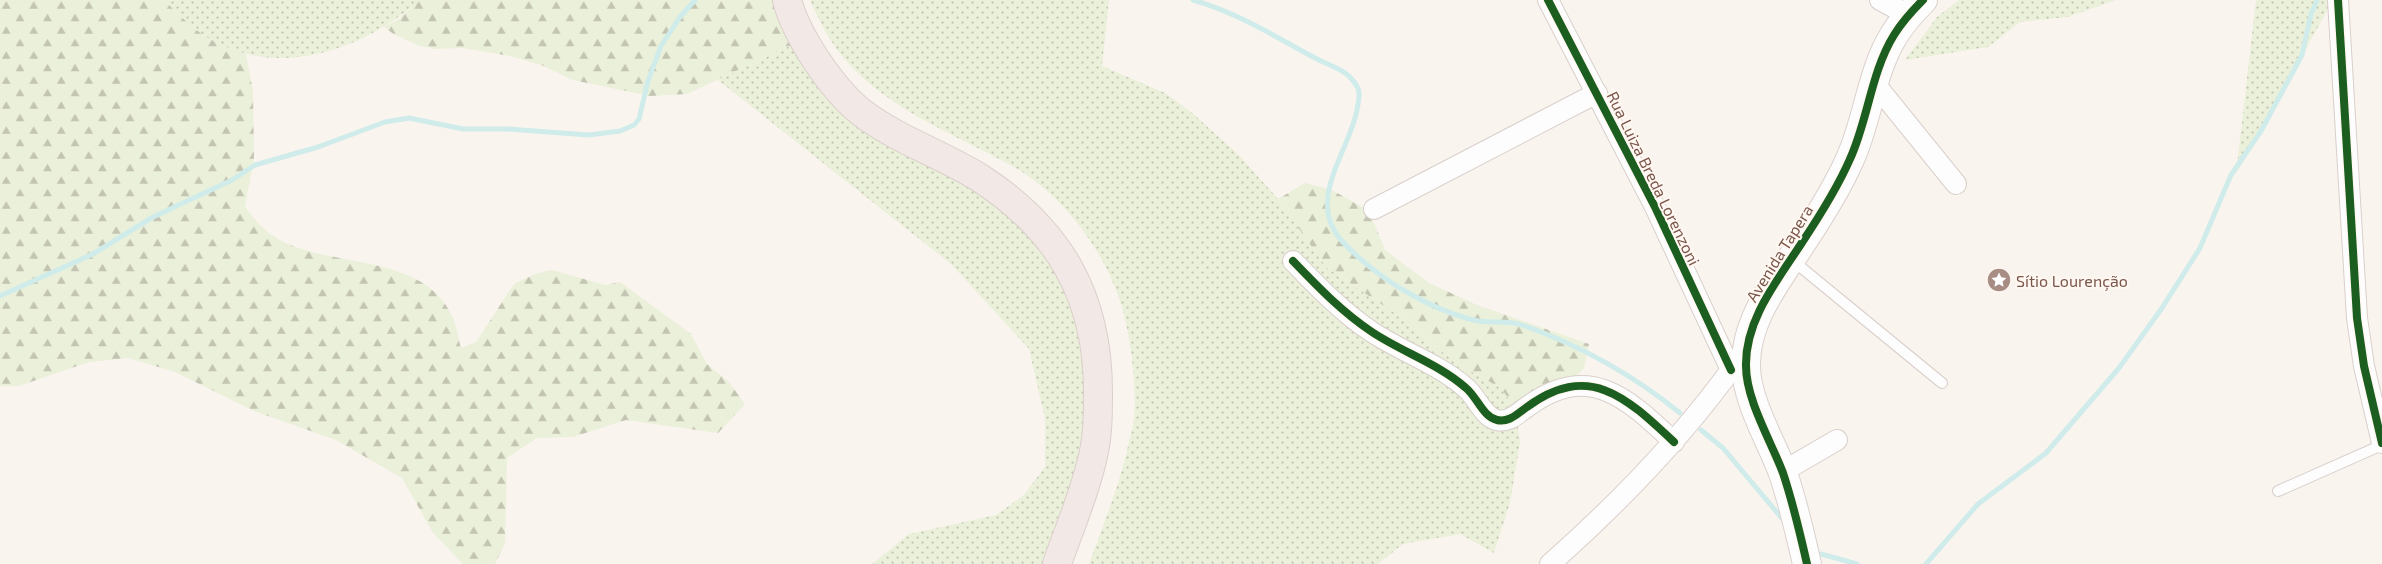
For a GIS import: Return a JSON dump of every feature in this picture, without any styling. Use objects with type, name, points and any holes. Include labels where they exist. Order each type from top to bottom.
[{"type":"highway","points":[[787,0],[804,43],[829,77],[861,112],[913,143],[980,178],[1022,209],[1052,241],[1072,273],[1086,309],[1095,340],[1098,379],[1098,424],[1093,457],[1057,564]]},
{"type":"street","name":"Rua Luiza Breda Lorenzoni","points":[[1548,0],[1656,209],[1731,370]]},
{"type":"street","points":[[1880,0],[1915,8]]},
{"type":"street","points":[[2338,0],[2357,318],[2364,366],[2382,444]]},
{"type":"street","name":"Avenida Tapera","points":[[1807,564],[1782,472],[1751,392],[1746,368],[1747,348],[1753,323],[1791,259],[1816,222],[1850,159],[1884,54],[1894,35],[1915,8]]},
{"type":"street","points":[[1875,84],[1956,184]]},
{"type":"street","points":[[1374,209],[1597,93]]},
{"type":"street","points":[[1293,261],[1340,309],[1373,332],[1467,388],[1490,418],[1509,420],[1531,403],[1557,390],[1582,385],[1598,386],[1636,409],[1674,442]]},
{"type":"street","points":[[1550,564],[1674,442],[1698,414],[1747,348]]},
{"type":"street","points":[[1782,472],[1837,440]]},
{"type":"lane","points":[[1791,259],[1942,382]]},
{"type":"lane","points":[[2278,491],[2382,444]]},
{"type":"green space","points":[[0,0],[164,0],[192,27],[201,33],[221,45],[246,54],[253,91],[254,158],[245,207],[268,232],[278,239],[299,248],[323,255],[374,265],[399,272],[421,282],[440,297],[453,318],[461,348],[476,342],[514,284],[535,274],[552,270],[605,285],[620,282],[691,334],[707,364],[728,381],[745,404],[718,433],[626,420],[573,437],[537,438],[507,458],[505,543],[495,564],[463,564],[433,533],[402,478],[336,440],[254,411],[175,372],[128,358],[89,362],[19,386],[0,386]]},
{"type":"green space","points":[[164,0],[420,0],[375,32],[349,44],[322,53],[295,57],[267,57],[240,52],[194,30]]},
{"type":"green space","points":[[420,0],[777,0],[798,42],[687,94],[650,96],[573,80],[541,65],[510,56],[462,48],[436,49],[420,46],[395,35],[384,27],[399,19]]},
{"type":"green space","points":[[810,0],[1109,0],[1102,66],[1165,93],[1191,112],[1239,155],[1278,199],[1326,267],[1399,316],[1431,344],[1465,368],[1501,388],[1515,408],[1520,442],[1510,503],[1494,553],[1460,534],[1403,544],[1378,564],[1089,564],[1120,476],[1134,420],[1135,404],[1132,358],[1124,313],[1113,281],[1092,243],[1079,225],[1048,192],[1032,178],[1014,167],[934,126],[883,94],[860,75],[840,53],[823,27]]},
{"type":"green space","points":[[1959,0],[2116,0],[2068,17],[2020,22],[1988,47],[1905,60],[1937,17]]},
{"type":"green space","points":[[2256,0],[2333,0],[2236,174]]},
{"type":"green space","points":[[798,42],[809,59],[1023,210],[1103,360],[1059,564],[872,564],[909,534],[996,515],[1023,496],[1045,467],[1045,419],[1029,349],[951,264],[718,80]]},
{"type":"green space","points":[[1305,183],[1332,190],[1369,211],[1385,250],[1429,283],[1477,305],[1589,344],[1584,368],[1565,388],[1515,408],[1501,388],[1465,368],[1431,344],[1399,316],[1326,267],[1278,199]]},
{"type":"waterway","points":[[0,296],[93,254],[153,217],[232,180],[255,165],[318,147],[385,122],[409,118],[463,129],[508,129],[589,135],[620,131],[634,125],[639,119],[648,81],[661,46],[680,17],[695,0]]},
{"type":"waterway","points":[[1193,0],[1225,11],[1341,71],[1349,76],[1358,88],[1357,110],[1353,126],[1328,193],[1328,210],[1332,226],[1342,241],[1370,267],[1402,290],[1455,315],[1479,321],[1522,325],[1564,342],[1605,362],[1644,386],[1680,413]]},
{"type":"waterway","points":[[1926,564],[1978,504],[2046,453],[2119,368],[2162,308],[2200,248],[2231,175],[2261,131],[2302,55],[2311,14],[2317,0]]},
{"type":"waterway","points":[[1701,430],[1723,448],[1785,522]]},
{"type":"waterway","points":[[1821,554],[1857,564]]},
{"type":"cycle path","points":[[1548,0],[1656,209],[1731,370]]},
{"type":"cycle path","points":[[1807,564],[1783,473],[1750,393],[1746,366],[1747,349],[1751,333],[1764,302],[1834,192],[1845,170],[1856,144],[1886,49],[1900,26],[1923,0]]},
{"type":"cycle path","points":[[2338,0],[2357,318],[2364,366],[2382,443]]},
{"type":"cycle path","points":[[1293,261],[1340,308],[1372,332],[1444,372],[1466,388],[1492,418],[1501,421],[1509,419],[1549,393],[1570,387],[1588,386],[1606,391],[1623,399],[1674,442]]},
{"type":"place","name":"Sítio Lourenção","points":[[1999,280]]}]
